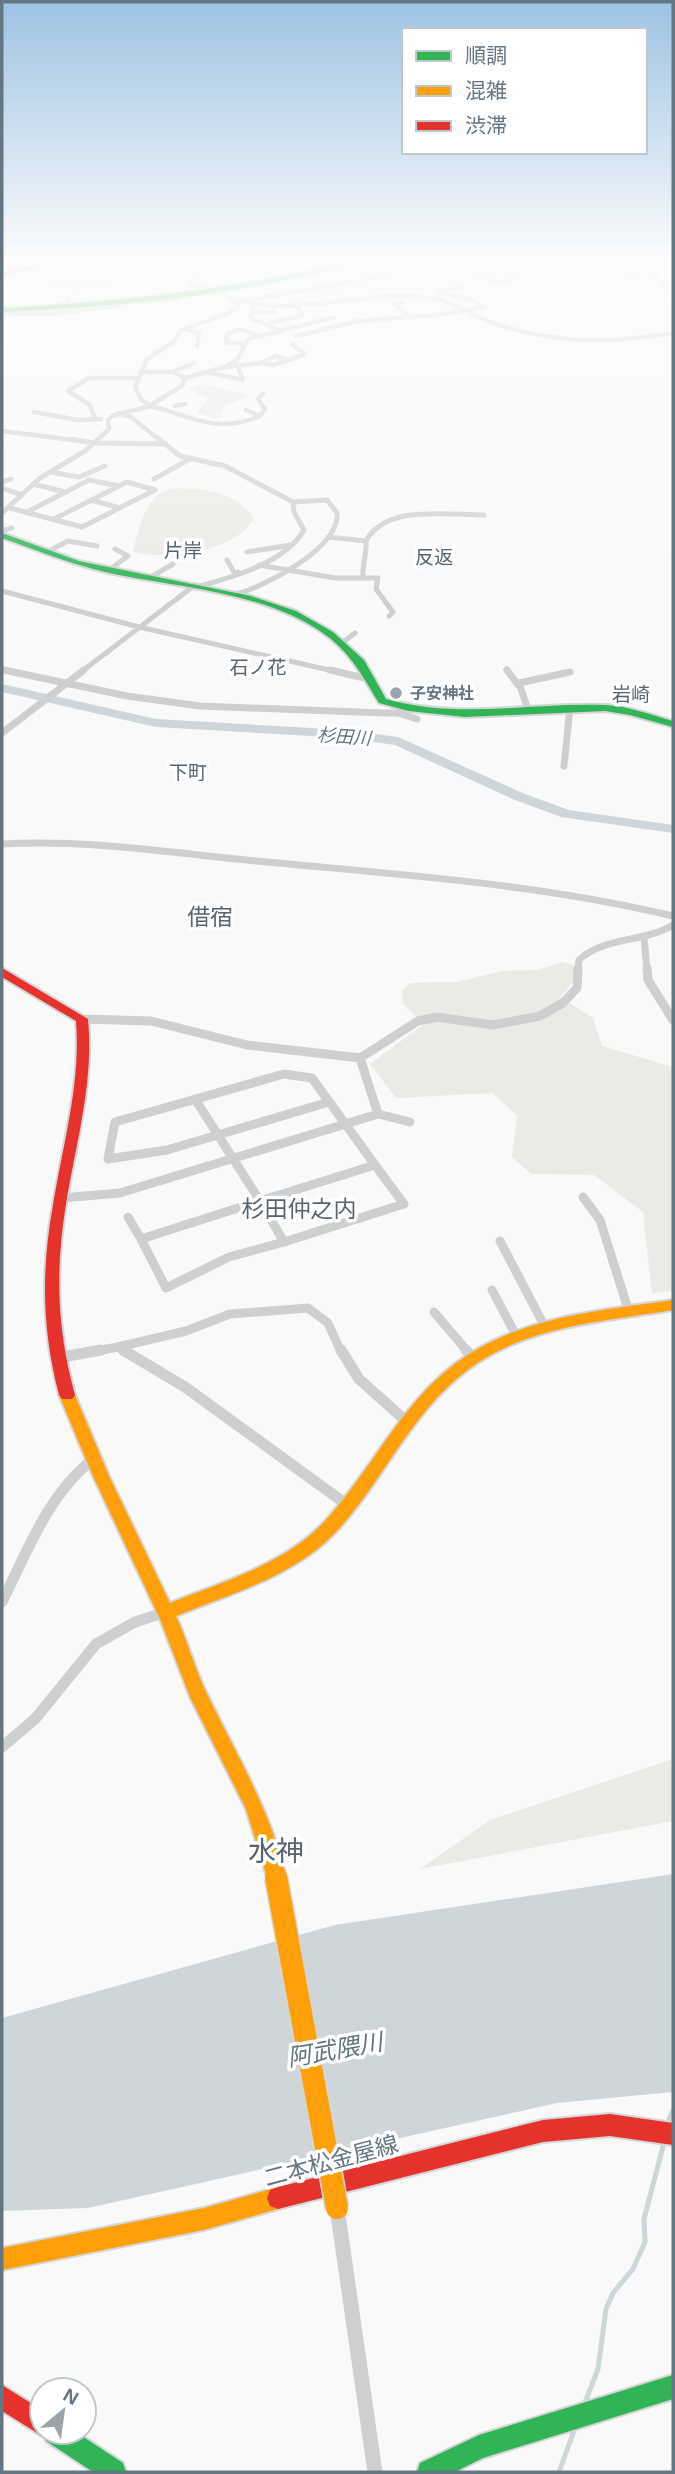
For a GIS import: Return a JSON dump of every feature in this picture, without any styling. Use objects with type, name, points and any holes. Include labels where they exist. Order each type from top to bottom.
[{"type":"main road","points":[[5,531],[47,552],[109,570],[236,594],[300,616],[341,643],[366,667],[382,701],[401,711],[620,709],[673,724]]},
{"type":"main road","points":[[2,972],[82,1019],[85,1044],[52,1256],[50,1316],[56,1358],[91,1461],[166,1612],[200,1699],[246,1783],[274,1858],[337,2208]]},
{"type":"main road","points":[[166,1612],[244,1580],[307,1547],[329,1528],[432,1390],[473,1358],[545,1327],[673,1305]]},
{"type":"main road","name":"二本松金屋線","points":[[2,2259],[204,2219],[314,2188],[543,2131],[610,2125],[673,2134]]},
{"type":"main road","points":[[429,2472],[479,2447],[673,2387]]},
{"type":"main road","points":[[2,2398],[28,2415]]},
{"type":"main road","points":[[76,2446],[114,2472]]},
{"type":"street","points":[[181,375],[191,375]]},
{"type":"street","points":[[221,375],[243,380],[241,375]]},
{"type":"street","points":[[34,412],[78,420],[108,420],[132,408],[150,406],[160,401],[183,386],[185,377]]},
{"type":"street","points":[[68,391],[89,378],[137,378],[135,387],[139,396],[150,406],[217,426],[240,426],[260,416],[265,409],[258,398],[263,394]]},
{"type":"street","points":[[101,384],[107,378]]},
{"type":"street","points":[[62,384],[90,405],[95,418]]},
{"type":"street","points":[[160,401],[185,404]]},
{"type":"street","points":[[174,403],[186,410],[191,418]]},
{"type":"street","points":[[116,404],[120,413],[131,417],[173,450],[190,459],[225,466],[293,502],[327,500],[338,514],[338,521],[328,537],[271,583],[236,594]]},
{"type":"street","points":[[246,410],[260,416]]},
{"type":"street","points":[[108,420],[109,429]]},
{"type":"street","points":[[217,426],[228,421]]},
{"type":"street","points":[[95,425],[109,429]]},
{"type":"street","points":[[2,513],[33,484],[95,443],[109,429]]},
{"type":"street","points":[[3,432],[95,443],[166,444]]},
{"type":"street","points":[[143,448],[173,450]]},
{"type":"street","points":[[154,479],[190,459]]},
{"type":"street","points":[[49,472],[79,477],[105,466]]},
{"type":"street","points":[[11,479],[2,485],[22,495]]},
{"type":"street","points":[[27,512],[89,480],[119,486]]},
{"type":"street","points":[[10,508],[82,527],[155,490],[127,482],[54,519]]},
{"type":"street","points":[[33,484],[65,492]]},
{"type":"street","points":[[2,495],[11,491]]},
{"type":"street","points":[[91,500],[120,508]]},
{"type":"street","points":[[293,502],[304,533]]},
{"type":"street","points":[[363,578],[362,560],[367,550],[366,541],[368,533],[375,527],[419,513],[484,515]]},
{"type":"street","points":[[304,533],[366,541]]},
{"type":"street","points":[[2,733],[27,711],[197,586],[259,565],[291,545],[304,533]]},
{"type":"street","points":[[47,552],[68,541],[97,546]]},
{"type":"street","points":[[247,552],[291,545]]},
{"type":"street","points":[[109,570],[128,556],[115,550]]},
{"type":"street","points":[[227,560],[235,574]]},
{"type":"street","points":[[151,577],[173,565]]},
{"type":"street","points":[[235,574],[251,565]]},
{"type":"street","points":[[259,565],[335,578],[379,578],[376,589],[393,612],[389,616]]},
{"type":"street","points":[[335,578],[338,588]]},
{"type":"street","points":[[2,591],[139,627],[373,680]]},
{"type":"street","points":[[341,643],[355,633]]},
{"type":"street","points":[[506,669],[518,685],[528,710]]},
{"type":"street","points":[[2,670],[62,685],[200,706],[401,711],[417,719]]},
{"type":"street","points":[[518,685],[570,671]]},
{"type":"street","points":[[564,765],[570,708]]},
{"type":"street","points":[[2,844],[85,841],[477,881],[579,893],[673,916]]},
{"type":"street","points":[[82,1019],[152,1021],[247,1045],[360,1058],[418,1021],[437,1017],[493,1026],[540,1016],[563,1003],[577,988],[579,960],[583,956],[673,925]]},
{"type":"street","points":[[643,937],[648,980],[673,1020]]},
{"type":"street","points":[[360,1058],[378,1114]]},
{"type":"street","points":[[128,1217],[166,1288],[229,1256],[284,1242],[404,1204],[312,1078],[284,1074],[115,1122],[108,1159],[167,1150],[329,1102]]},
{"type":"street","points":[[195,1100],[219,1134],[284,1242]]},
{"type":"street","points":[[62,1198],[113,1195],[378,1114],[410,1122]]},
{"type":"street","points":[[141,1239],[375,1165]]},
{"type":"street","points":[[583,1197],[600,1220],[629,1312]]},
{"type":"street","points":[[500,1241],[545,1327]]},
{"type":"street","points":[[492,1290],[517,1337]]},
{"type":"street","points":[[56,1358],[186,1331],[230,1314],[297,1308],[317,1310],[327,1317],[348,1365],[407,1421]]},
{"type":"street","points":[[434,1312],[473,1358]]},
{"type":"street","points":[[118,1347],[185,1387],[346,1504]]},
{"type":"street","points":[[2,1602],[32,1544],[75,1473],[91,1461]]},
{"type":"street","points":[[2,1747],[35,1719],[96,1644],[135,1622],[166,1612]]},
{"type":"street","points":[[337,2208],[375,2472]]},
{"type":"shaded area","points":[[201,384],[249,396],[223,407],[223,413],[215,419],[196,412],[208,399],[188,389]]},
{"type":"shaded area","points":[[169,489],[205,490],[227,496],[254,518],[246,529],[233,538],[200,551],[164,555],[133,552],[148,507],[161,493]]},
{"type":"shaded area","points":[[562,962],[573,965],[574,975],[570,986],[560,997],[593,1018],[602,1046],[673,1067],[673,1291],[652,1293],[643,1212],[594,1175],[531,1174],[512,1157],[517,1116],[493,1093],[396,1098],[370,1064],[424,1024],[403,1004],[402,991],[410,983],[456,982],[502,971],[538,970]]},
{"type":"shaded area","points":[[673,1759],[673,1821],[420,1869],[490,1820]]},
{"type":"water","name":"阿武隈川","points":[[673,1874],[673,2092],[557,2103],[88,2208],[2,2211],[2,2018],[335,1925]]},
{"type":"waterway","name":"杉田川","points":[[2,688],[156,723],[346,734],[398,741],[520,797],[566,814],[673,829]]},
{"type":"waterway","points":[[667,2124],[673,2110]]},
{"type":"waterway","points":[[584,2405],[598,2369],[606,2309],[613,2293],[633,2269],[645,2242],[644,2219],[665,2139]]},
{"type":"waterway","points":[[559,2472],[575,2428]]},
{"type":"traffic: fast","points":[[2,535],[77,563],[206,588],[293,613],[330,634],[360,662],[382,701],[409,709],[465,714],[605,708],[673,724]]},
{"type":"traffic: fast","points":[[429,2472],[479,2447],[673,2387]]},
{"type":"traffic: fast","points":[[76,2446],[114,2472]]},
{"type":"traffic: slow","points":[[166,1612],[253,1576],[297,1554],[315,1541],[330,1527],[431,1393],[451,1374],[474,1358],[496,1346],[545,1328],[673,1305]]},
{"type":"traffic: slow","points":[[67,1395],[101,1476],[169,1619],[199,1697],[254,1806],[271,1852],[276,1877]]},
{"type":"traffic: slow","points":[[276,1877],[337,2208]]},
{"type":"traffic: slow","points":[[2,2259],[204,2219],[278,2198]]},
{"type":"traffic: jam","points":[[2,972],[82,1019],[84,1049],[81,1080],[59,1207],[52,1268],[53,1329],[67,1395]]},
{"type":"traffic: jam","points":[[278,2198],[543,2131],[610,2125],[673,2134]]},
{"type":"traffic: jam","points":[[2,2397],[28,2415]]},
{"type":"place","name":"子安神社","points":[[396,693]]},
{"type":"district","name":"片岸","points":[[183,550]]},
{"type":"district","name":"反返","points":[[434,557]]},
{"type":"district","name":"石ノ花","points":[[258,667]]},
{"type":"district","name":"岩崎","points":[[631,694]]},
{"type":"district","name":"下町","points":[[188,772]]},
{"type":"district","name":"借宿","points":[[210,917]]},
{"type":"district","name":"杉田仲之内","points":[[299,1209]]},
{"type":"district","name":"水神","points":[[276,1851]]}]
